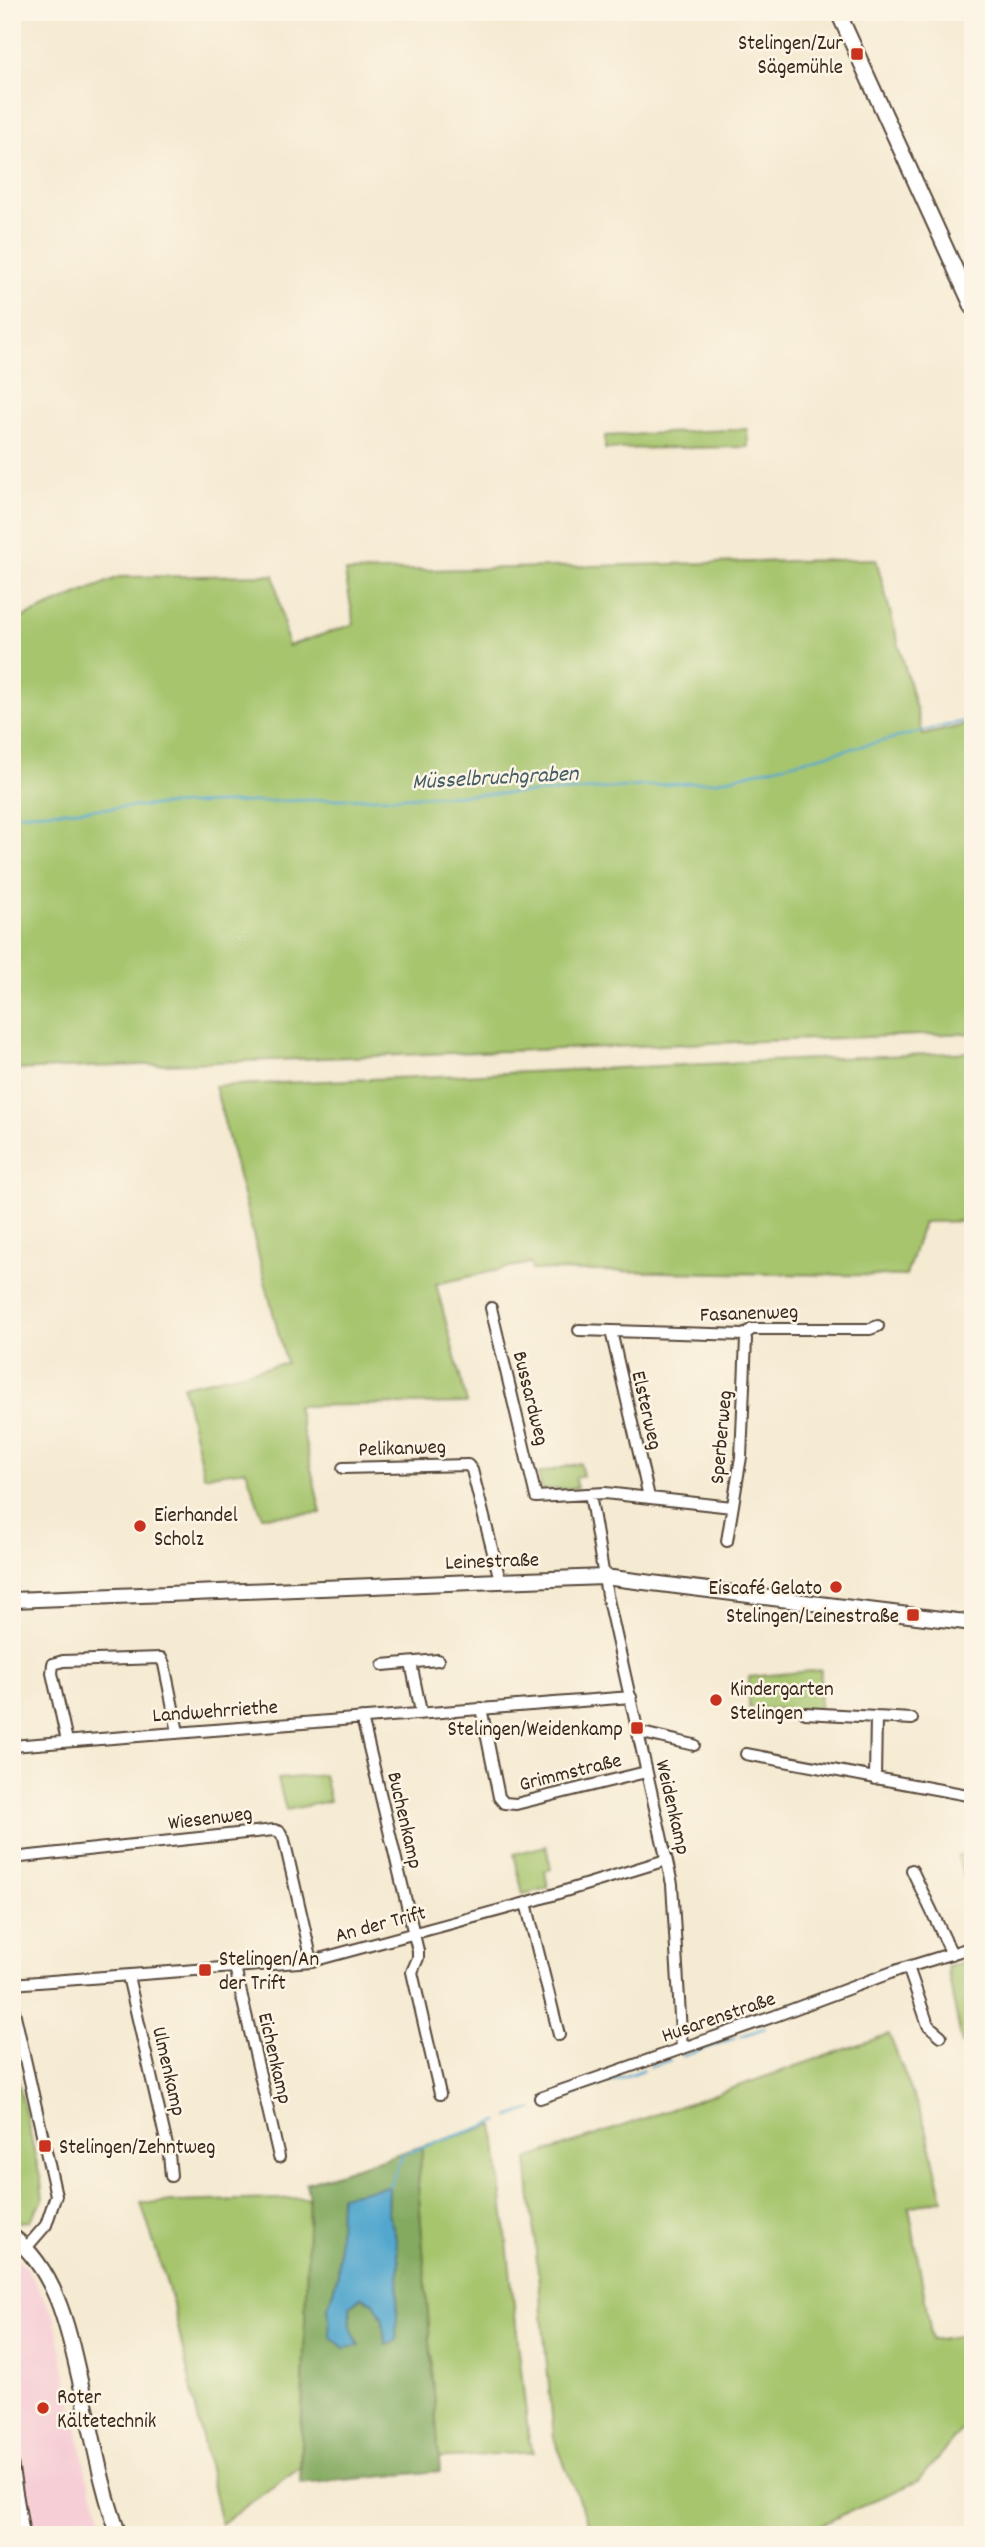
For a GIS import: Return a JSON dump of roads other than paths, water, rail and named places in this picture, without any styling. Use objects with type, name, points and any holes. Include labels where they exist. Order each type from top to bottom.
[{"type":"street","points":[[838,12],[973,308]]},
{"type":"street","name":"Bussardweg","points":[[491,1308],[536,1497],[590,1494]]},
{"type":"street","name":"Fasanenweg","points":[[579,1330],[744,1335],[752,1329],[870,1329],[878,1326]]},
{"type":"street","name":"Elsterweg","points":[[611,1331],[649,1497]]},
{"type":"street","name":"Sperberweg","points":[[727,1541],[741,1457],[744,1335]]},
{"type":"street","name":"Pelikanweg","points":[[343,1468],[468,1465],[472,1470],[500,1580]]},
{"type":"street","points":[[590,1494],[649,1497],[732,1507]]},
{"type":"street","name":"Weidenkamp","points":[[590,1494],[604,1577],[672,1884],[682,2049]]},
{"type":"street","name":"Leinestraße","points":[[12,1600],[604,1577],[972,1623]]},
{"type":"street","points":[[67,1741],[52,1673],[53,1664],[63,1661],[160,1658],[164,1664],[178,1732]]},
{"type":"street","points":[[383,1665],[438,1660]]},
{"type":"street","points":[[411,1663],[421,1712]]},
{"type":"street","name":"Landwehrriethe","points":[[12,1746],[631,1697]]},
{"type":"street","name":"Grimmstraße","points":[[481,1709],[499,1797],[504,1803],[516,1804],[646,1772]]},
{"type":"street","points":[[805,1713],[912,1719]]},
{"type":"street","points":[[875,1779],[876,1717]]},
{"type":"street","name":"Buchenkamp","points":[[362,1718],[413,1933],[418,1958],[412,1972],[440,2094]]},
{"type":"street","points":[[638,1732],[694,1745]]},
{"type":"street","points":[[746,1755],[973,1796]]},
{"type":"street","name":"Wiesenweg","points":[[12,1858],[274,1830],[280,1832],[284,1839],[312,1961]]},
{"type":"street","name":"An der Trift","points":[[12,1984],[312,1961],[526,1903],[666,1860]]},
{"type":"street","points":[[912,1870],[952,1954]]},
{"type":"street","points":[[526,1903],[559,2035]]},
{"type":"street","name":"Husarenstraße","points":[[540,2098],[908,1967],[973,1947]]},
{"type":"street","name":"Eichenkamp","points":[[235,1967],[279,2157]]},
{"type":"street","points":[[908,1967],[928,2025],[941,2036]]},
{"type":"street","name":"Ulmenkamp","points":[[128,1976],[172,2176]]},
{"type":"street","points":[[12,2002],[56,2195],[46,2225],[26,2248]]},
{"type":"street","points":[[12,2236],[26,2248],[47,2278],[68,2327],[101,2471],[119,2535]]},
{"type":"street","points":[[12,2463],[24,2535]]},
{"type":"water","points":[[389,2186],[388,2214],[395,2233],[399,2263],[396,2341],[385,2344],[383,2320],[374,2302],[361,2297],[350,2306],[351,2327],[359,2346],[344,2348],[330,2336],[328,2307],[338,2275],[340,2196]]},
{"type":"waterway","name":"Müsselbruchgraben","points":[[12,814],[163,805],[554,792],[718,781],[973,719]]},
{"type":"waterway","points":[[741,2036],[765,2028]]},
{"type":"waterway","points":[[683,2056],[735,2038]]},
{"type":"waterway","points":[[650,2067],[670,2060]]},
{"type":"waterway","points":[[606,2083],[643,2070]]},
{"type":"waterway","points":[[585,2090],[599,2085]]},
{"type":"waterway","points":[[557,2101],[579,2093]]},
{"type":"waterway","points":[[509,2117],[532,2109]]},
{"type":"waterway","points":[[389,2186],[403,2154],[499,2121]]},
{"type":"place","name":"Stelingen/Zur Sägemühle","points":[[857,54]]},
{"type":"place","name":"Eierhandel Scholz","points":[[140,1526]]},
{"type":"place","name":"Eiscafé Gelato","points":[[836,1587]]},
{"type":"place","name":"Stelingen/Leinestraße","points":[[913,1615]]},
{"type":"place","name":"Kindergarten Stelingen","points":[[716,1700]]},
{"type":"place","name":"Stelingen/Weidenkamp","points":[[637,1728]]},
{"type":"place","name":"Stelingen/An der Trift","points":[[205,1970]]},
{"type":"place","name":"Stelingen/Zehntweg","points":[[45,2146]]},
{"type":"place","name":"Roter Kältetechnik","points":[[43,2408]]}]
